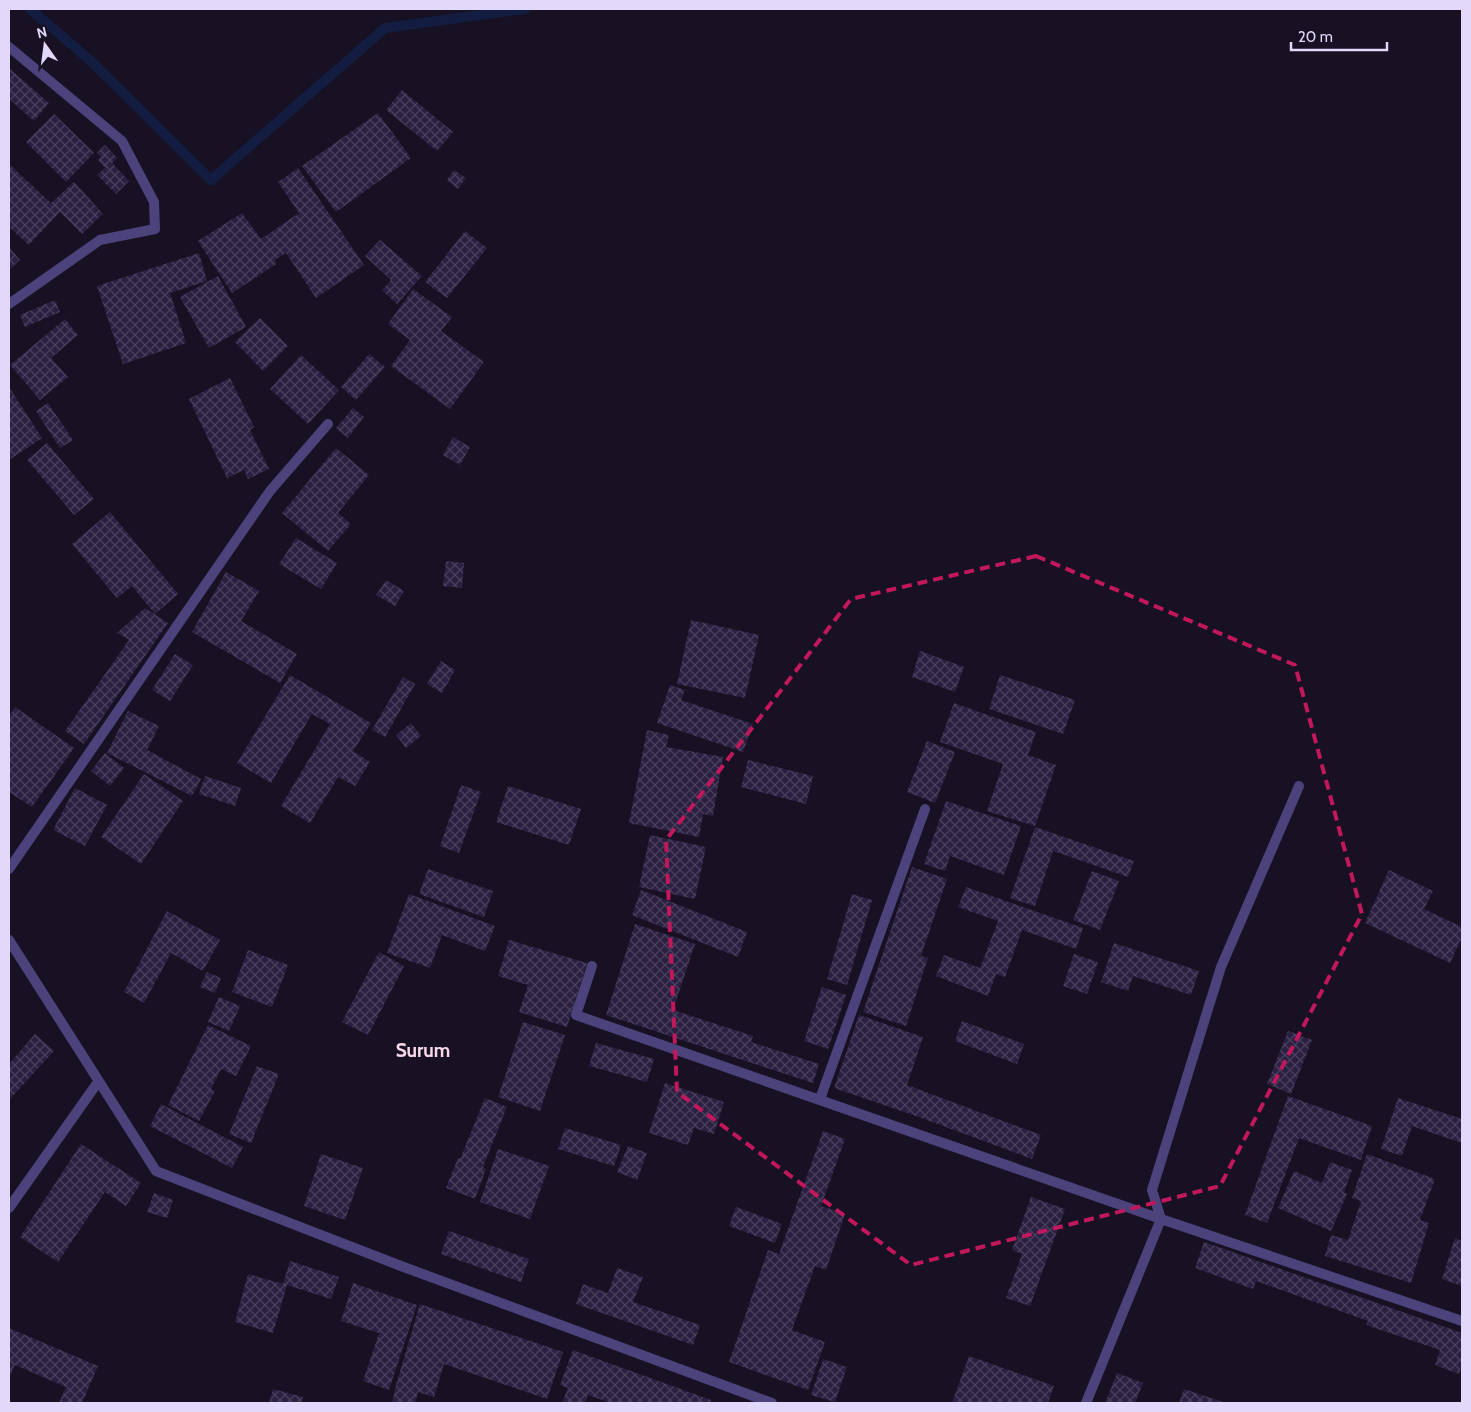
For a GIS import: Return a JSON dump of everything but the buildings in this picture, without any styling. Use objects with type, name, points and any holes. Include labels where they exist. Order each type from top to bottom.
[{"type":"street","points":[[9,47],[122,141],[154,202],[155,229],[100,240],[9,304]]},
{"type":"street","points":[[9,869],[270,491],[328,424]]},
{"type":"street","points":[[1086,1403],[1160,1219],[1152,1190],[1221,967],[1299,786]]},
{"type":"street","points":[[820,1099],[925,808]]},
{"type":"street","points":[[9,940],[156,1170],[401,1266],[772,1403]]},
{"type":"street","points":[[592,966],[576,1014],[1160,1219],[1462,1321]]},
{"type":"street","points":[[9,1208],[98,1082]]},
{"type":"highlighted area","points":[[1036,556],[1295,665],[1362,914],[1220,1186],[911,1265],[677,1092],[666,840],[851,599]]},
{"type":"waterway","points":[[30,9],[92,62],[211,180],[385,28],[525,9]]},
{"type":"district","name":"Surum","points":[[423,1050]]}]
